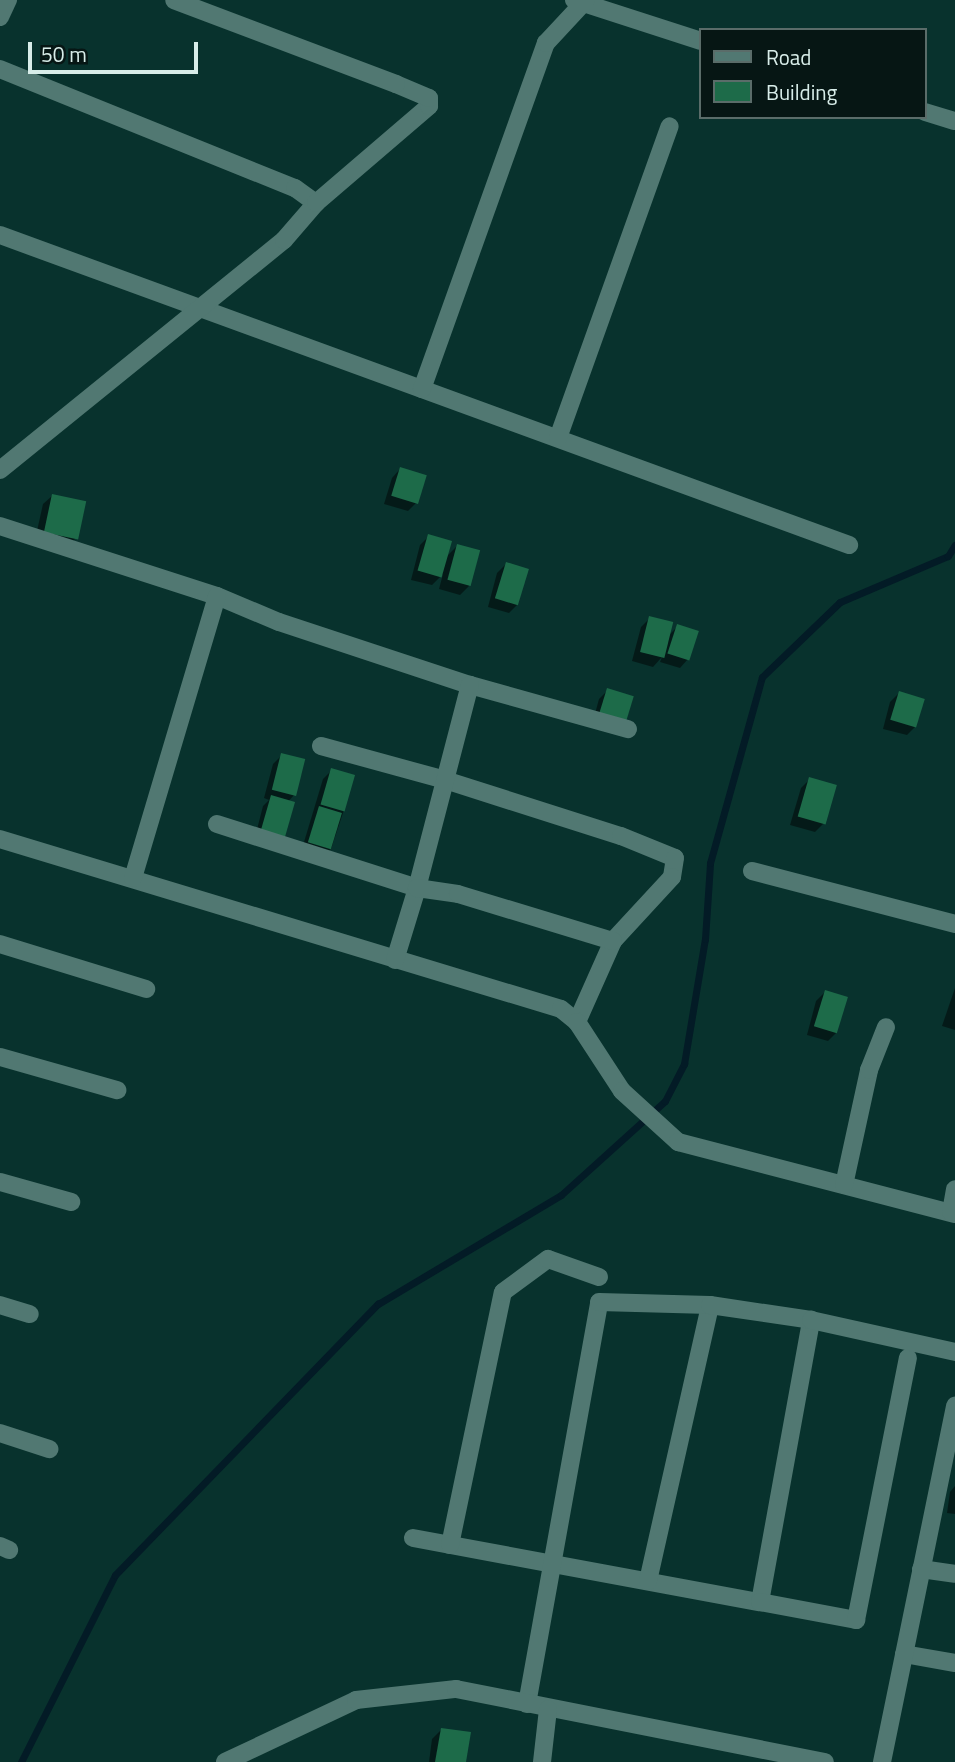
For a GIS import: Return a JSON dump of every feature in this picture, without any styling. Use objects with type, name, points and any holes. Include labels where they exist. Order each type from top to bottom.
[{"type":"street","points":[[0,17],[8,0]]},
{"type":"street","points":[[0,470],[284,240],[316,203],[429,106],[429,98],[174,0]]},
{"type":"street","points":[[422,389],[546,43],[581,1],[699,40]]},
{"type":"street","points":[[0,69],[295,188],[316,203]]},
{"type":"street","points":[[927,113],[955,121]]},
{"type":"street","points":[[558,438],[670,126]]},
{"type":"street","points":[[0,235],[849,545]]},
{"type":"street","points":[[0,526],[217,596],[279,622],[470,684],[628,729]]},
{"type":"street","points":[[133,878],[217,596]]},
{"type":"street","points":[[395,960],[417,888],[470,684]]},
{"type":"street","points":[[321,746],[445,780],[621,836],[675,858],[672,877],[613,941],[577,1022]]},
{"type":"street","points":[[217,824],[417,888],[458,894],[613,941]]},
{"type":"street","points":[[0,839],[561,1009],[577,1022],[622,1091],[678,1142],[953,1213],[955,1189]]},
{"type":"street","points":[[752,871],[955,924]]},
{"type":"street","points":[[0,944],[146,989]]},
{"type":"street","points":[[844,1185],[869,1070],[886,1027]]},
{"type":"street","points":[[0,1057],[117,1090]]},
{"type":"street","points":[[0,1182],[71,1202]]},
{"type":"street","points":[[450,1545],[503,1292],[548,1259],[600,1277]]},
{"type":"street","points":[[527,1704],[550,1563],[599,1302],[710,1305],[811,1320],[955,1352]]},
{"type":"street","points":[[0,1305],[30,1314]]},
{"type":"street","points":[[648,1581],[710,1305]]},
{"type":"street","points":[[760,1602],[811,1320]]},
{"type":"street","points":[[412,1538],[856,1620],[908,1358]]},
{"type":"street","points":[[881,1762],[955,1405]]},
{"type":"street","points":[[0,1433],[49,1449]]},
{"type":"street","points":[[921,1569],[955,1574]]},
{"type":"street","points":[[904,1654],[955,1663]]},
{"type":"street","points":[[225,1762],[356,1700],[456,1689],[802,1760],[825,1762]]},
{"type":"street","points":[[542,1762],[548,1709]]},
{"type":"building","points":[[400,467],[427,475],[418,504],[391,496]]},
{"type":"building","points":[[52,494],[86,501],[78,539],[44,532]]},
{"type":"building","points":[[428,534],[452,541],[442,577],[418,571]]},
{"type":"building","points":[[457,544],[480,550],[471,586],[447,580]]},
{"type":"building","points":[[506,562],[529,569],[518,605],[495,598]]},
{"type":"building","points":[[649,616],[673,622],[664,658],[640,652]]},
{"type":"building","points":[[677,624],[699,631],[689,661],[667,653]]},
{"type":"building","points":[[607,688],[634,696],[625,724],[599,716]]},
{"type":"building","points":[[899,691],[925,699],[916,728],[890,720]]},
{"type":"building","points":[[281,753],[305,759],[296,796],[272,790]]},
{"type":"building","points":[[331,768],[355,775],[345,811],[321,805]]},
{"type":"building","points":[[809,777],[837,785],[826,824],[798,816]]},
{"type":"building","points":[[271,795],[295,802],[285,838],[261,832]]},
{"type":"building","points":[[319,806],[342,813],[331,849],[308,842]]},
{"type":"building","points":[[825,990],[848,997],[837,1033],[814,1026]]},
{"type":"building","points":[[441,1728],[471,1732],[466,1762],[435,1762]]},
{"type":"waterway","points":[[21,1762],[115,1575],[378,1304],[561,1195],[665,1101],[684,1064],[705,939],[710,863],[762,677],[840,602],[948,556],[955,545]]}]
